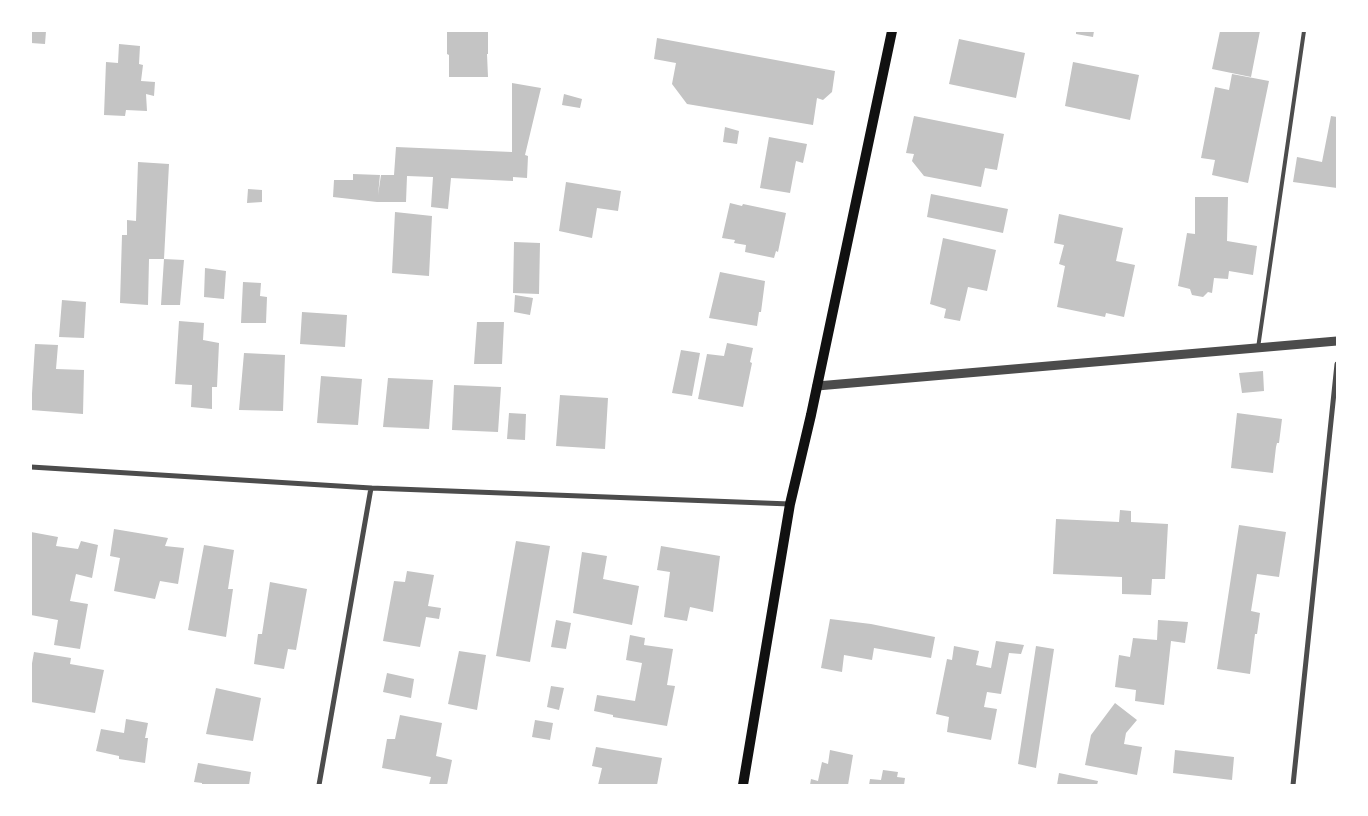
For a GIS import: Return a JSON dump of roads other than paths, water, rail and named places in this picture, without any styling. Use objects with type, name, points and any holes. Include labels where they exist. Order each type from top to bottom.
[{"type":"main road","points":[[743,785],[790,504],[817,386],[892,31]]},
{"type":"street","points":[[817,386],[1337,341]]},
{"type":"street","points":[[1293,785],[1337,364]]},
{"type":"street","points":[[31,467],[371,488],[790,504]]},
{"type":"street","points":[[319,785],[371,488]]},
{"type":"lane","points":[[1258,348],[1304,31]]}]
